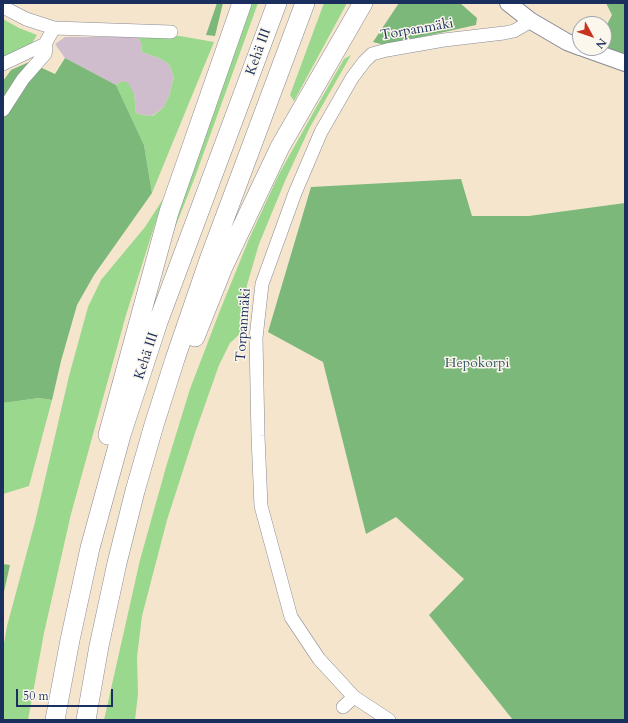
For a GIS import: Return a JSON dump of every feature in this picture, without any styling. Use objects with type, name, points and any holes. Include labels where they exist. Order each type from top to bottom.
[{"type":"highway","points":[[90,548],[98,473],[166,220],[242,3]]},
{"type":"highway","name":"Kehä III","points":[[55,720],[70,640],[90,548],[121,435],[158,322],[277,3]]},
{"type":"highway","name":"Kehä III","points":[[86,720],[99,646],[117,563],[135,491],[154,425],[209,260],[305,3]]},
{"type":"highway","points":[[154,425],[183,368],[223,266],[280,147],[362,3]]},
{"type":"main road","points":[[508,3],[531,21],[572,44]]},
{"type":"main road","points":[[604,56],[625,63]]},
{"type":"street","points":[[3,7],[26,19],[54,28],[170,32]]},
{"type":"street","name":"Torpanmäki","points":[[386,719],[354,696],[319,659],[291,617],[261,506],[256,338],[262,284],[295,193],[320,132],[352,78],[372,54],[444,40],[514,31],[531,21]]},
{"type":"street","points":[[3,64],[45,44],[54,28]]},
{"type":"street","points":[[3,110],[23,79],[45,54],[45,44]]},
{"type":"street","points":[[343,707],[354,696]]},
{"type":"shaded area","points":[[65,37],[138,37],[141,43],[142,52],[159,58],[169,64],[174,77],[169,96],[164,107],[152,116],[136,113],[134,93],[122,81],[116,85],[65,58],[55,44]]},
{"type":"green space","points":[[217,3],[223,3],[215,36],[206,35]]},
{"type":"green space","points":[[249,3],[258,3],[195,177],[154,281]]},
{"type":"green space","points":[[324,3],[347,3],[294,101],[290,95]]},
{"type":"green space","points":[[399,3],[460,3],[477,18],[476,25],[385,45],[373,42]]},
{"type":"green space","points":[[606,3],[625,3],[625,55],[612,51],[612,15]]},
{"type":"green space","points":[[3,19],[19,28],[37,35],[31,45],[3,57]]},
{"type":"green space","points":[[180,36],[214,42],[152,193],[144,145],[116,85],[122,81],[128,83],[134,93],[136,113],[153,116],[164,107],[169,96],[174,77],[169,64],[159,58],[142,52],[141,43],[138,37]]},
{"type":"green space","points":[[351,55],[310,127],[285,181],[259,244],[247,285],[243,331],[230,343],[219,365],[195,433],[167,520],[142,616],[137,657],[138,694],[135,720],[104,720],[140,560],[190,389],[249,239],[279,174],[344,59]]},
{"type":"green space","points":[[65,58],[116,85],[144,145],[152,193],[94,275],[77,305],[61,361],[52,400],[39,398],[3,403],[3,81],[11,70],[29,62],[55,74]]},
{"type":"green space","name":"Hepokorpi","points":[[461,179],[472,216],[529,216],[625,203],[625,720],[513,720],[429,615],[464,579],[396,517],[366,534],[323,362],[268,332],[311,187]]},
{"type":"green space","points":[[163,199],[126,315],[71,514],[44,633],[28,720],[3,720],[3,649],[7,626],[35,522],[69,376],[88,307],[101,280],[145,227]]},
{"type":"green space","points":[[39,398],[52,400],[29,486],[3,494],[3,403]]},
{"type":"green space","points":[[3,564],[10,565],[3,596]]}]
